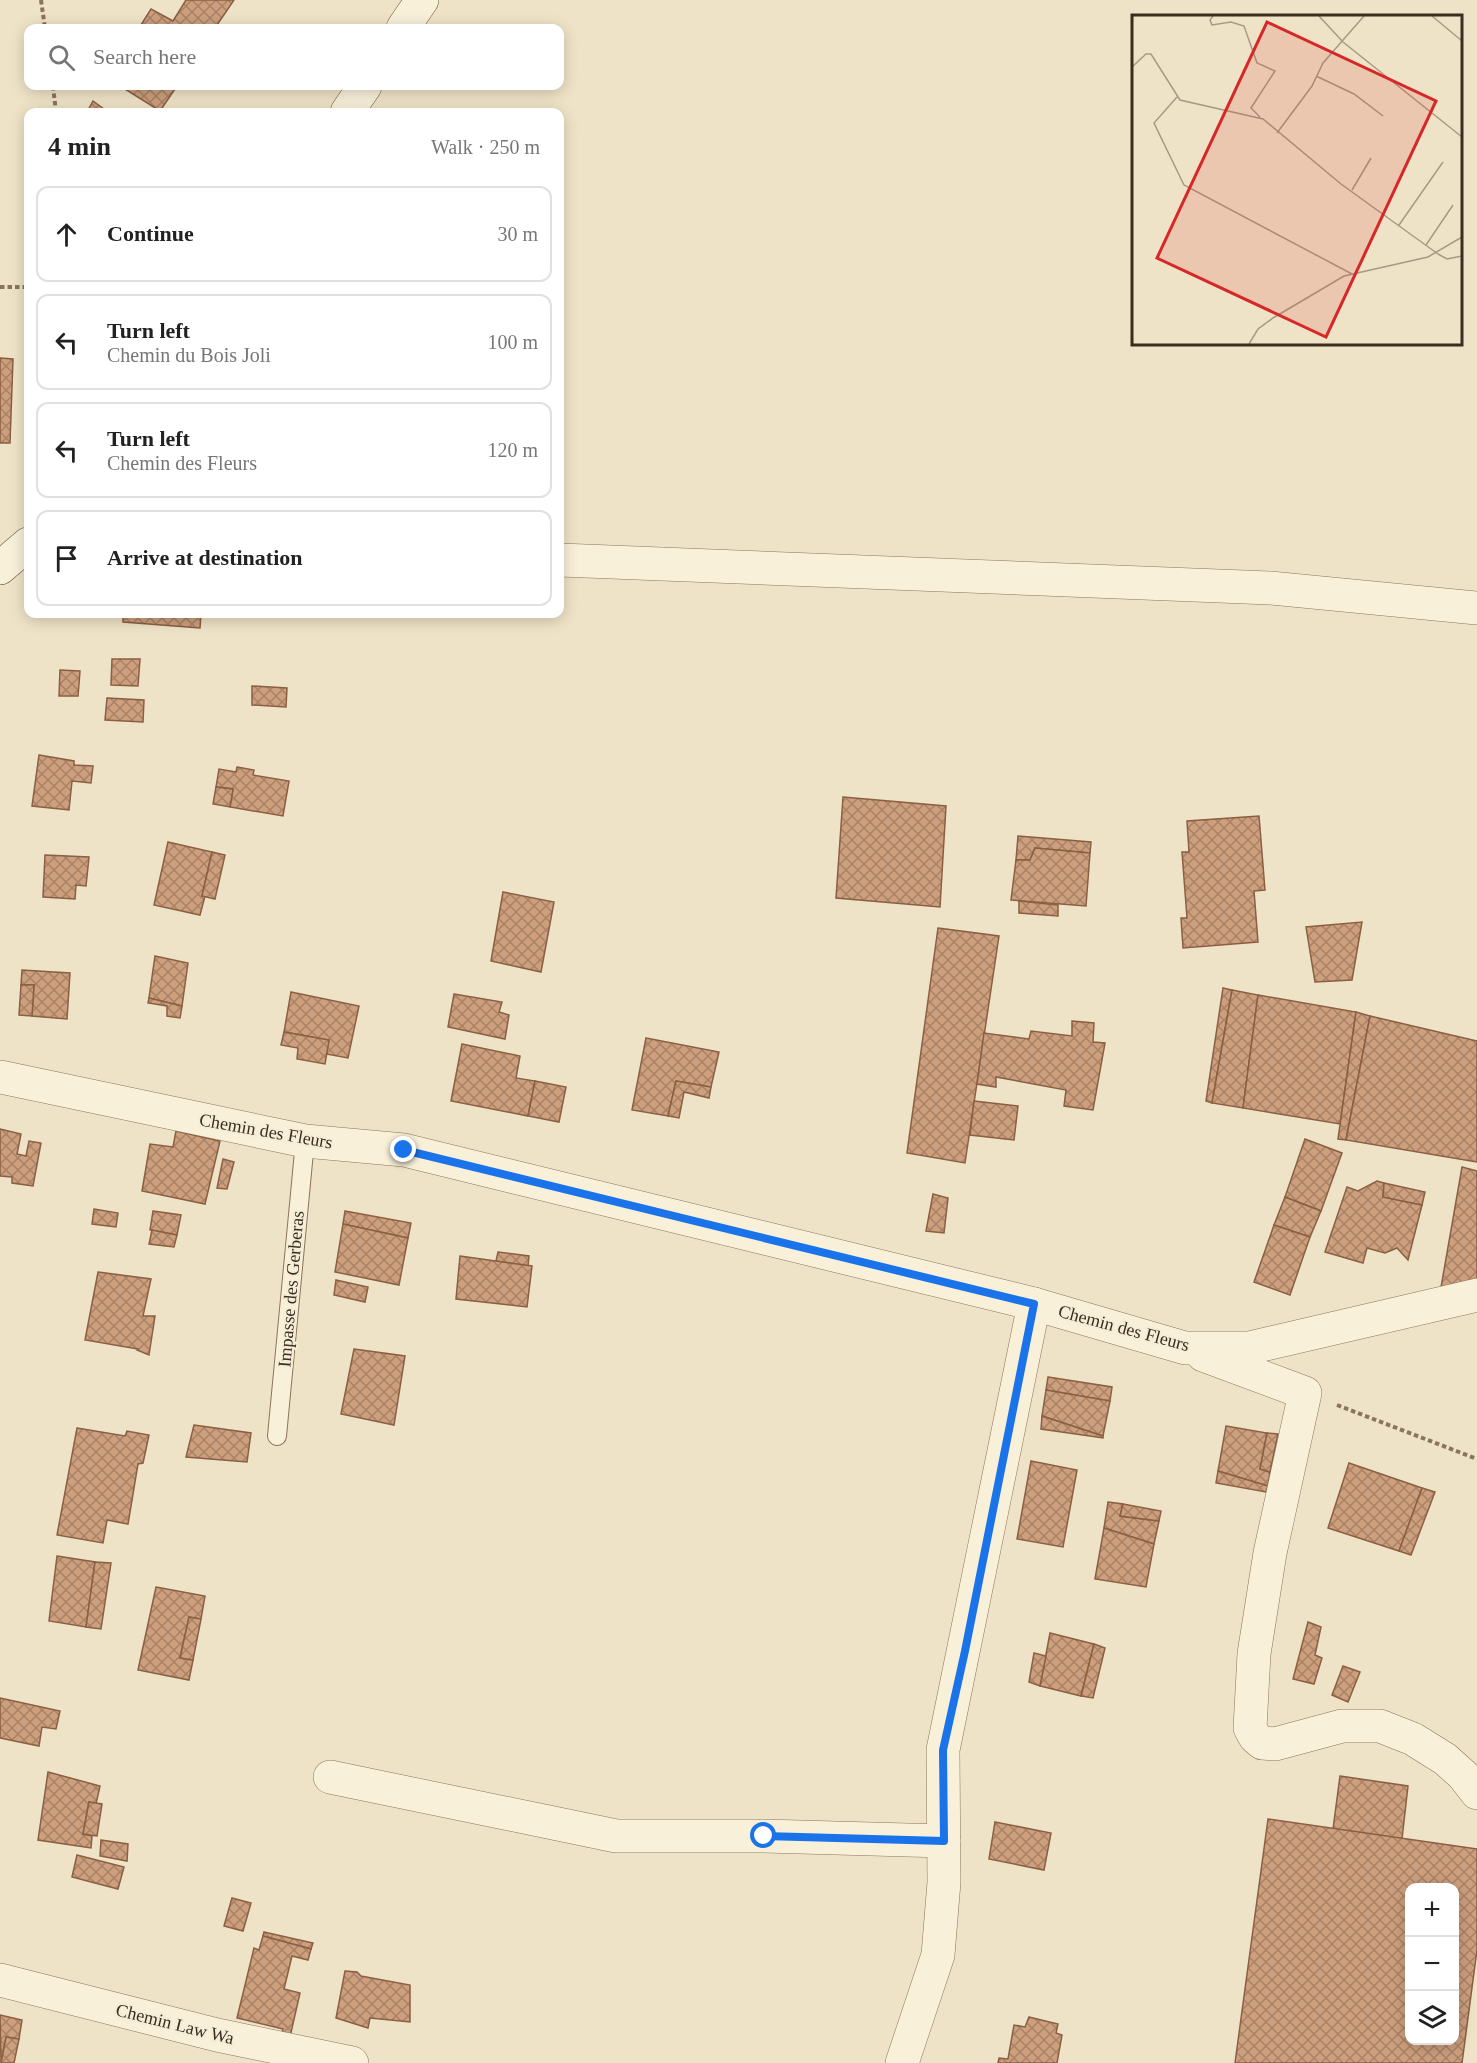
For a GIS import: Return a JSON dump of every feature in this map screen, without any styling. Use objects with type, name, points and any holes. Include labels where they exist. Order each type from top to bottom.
[{"type":"street","points":[[406,24],[422,0]]},
{"type":"street","points":[[350,108],[362,90]]},
{"type":"street","points":[[0,568],[24,547]]},
{"type":"street","points":[[564,560],[1270,588],[1477,608]]},
{"type":"street","name":"Chemin des Fleurs","points":[[0,1077],[305,1142],[404,1150],[1034,1304],[1185,1348],[1249,1348],[1477,1295]]},
{"type":"street","points":[[902,2063],[938,1955],[944,1882],[943,1750],[1034,1304]]},
{"type":"street","points":[[1185,1348],[1305,1393],[1270,1553],[1254,1654],[1250,1728],[1262,1743],[1275,1744],[1342,1726],[1380,1726],[1413,1739],[1444,1759],[1463,1775],[1477,1793]]},
{"type":"street","points":[[330,1777],[616,1836],[764,1836],[944,1841]]},
{"type":"street","name":"Chemin Law Wa","points":[[0,1980],[217,2035],[352,2063]]},
{"type":"lane","name":"Impasse des Gerberas","points":[[277,1436],[305,1142]]},
{"type":"path","points":[[41,0],[44,24]]},
{"type":"path","points":[[53,90],[56,108]]},
{"type":"path","points":[[0,288],[24,286]]},
{"type":"path","points":[[1305,1393],[1477,1459]]},
{"type":"building","points":[[186,0],[234,0],[218,24],[142,24],[151,9],[173,21]]},
{"type":"building","points":[[126,90],[174,90],[162,108],[155,108]]},
{"type":"building","points":[[93,101],[103,108],[89,108]]},
{"type":"building","points":[[0,358],[13,359],[10,443],[0,443]]},
{"type":"building","points":[[123,618],[201,618],[200,628],[123,622]]},
{"type":"building","points":[[112,659],[140,659],[138,686],[111,685]]},
{"type":"building","points":[[60,670],[80,671],[78,696],[59,696]]},
{"type":"building","points":[[252,686],[287,688],[286,707],[252,705]]},
{"type":"building","points":[[107,698],[144,700],[143,722],[105,720]]},
{"type":"building","points":[[39,755],[74,761],[74,765],[93,766],[91,783],[72,781],[69,810],[32,806]]},
{"type":"building","points":[[237,767],[254,770],[253,775],[289,781],[283,816],[230,807],[233,789],[216,787],[219,769],[236,772]]},
{"type":"building","points":[[216,787],[233,789],[230,807],[213,804]]},
{"type":"building","points":[[843,797],[946,806],[940,907],[836,898]]},
{"type":"building","points":[[1259,816],[1265,890],[1254,891],[1258,942],[1183,948],[1181,918],[1187,918],[1182,852],[1189,852],[1187,821]]},
{"type":"building","points":[[1018,836],[1091,842],[1090,853],[1035,848],[1030,860],[1016,860]]},
{"type":"building","points":[[168,842],[212,852],[200,915],[154,905]]},
{"type":"building","points":[[1035,848],[1090,853],[1086,906],[1011,900],[1016,860],[1030,860]]},
{"type":"building","points":[[212,852],[225,855],[215,899],[202,896]]},
{"type":"building","points":[[45,855],[89,857],[86,886],[76,885],[75,899],[43,897]]},
{"type":"building","points":[[503,892],[554,902],[541,972],[491,961]]},
{"type":"building","points":[[1019,901],[1058,905],[1058,916],[1019,913]]},
{"type":"building","points":[[1362,922],[1352,980],[1315,982],[1306,927]]},
{"type":"building","points":[[938,928],[999,936],[965,1163],[907,1153]]},
{"type":"building","points":[[155,956],[188,963],[182,1006],[149,998]]},
{"type":"building","points":[[22,970],[70,973],[67,1019],[32,1016],[34,985],[21,985]]},
{"type":"building","points":[[21,985],[34,985],[32,1016],[19,1015]]},
{"type":"building","points":[[1223,988],[1232,990],[1212,1103],[1206,1101]]},
{"type":"building","points":[[1232,990],[1258,995],[1243,1108],[1212,1103]]},
{"type":"building","points":[[291,992],[359,1006],[348,1058],[326,1054],[329,1040],[284,1032]]},
{"type":"building","points":[[454,994],[502,1002],[499,1012],[509,1015],[505,1039],[448,1027]]},
{"type":"building","points":[[1258,995],[1356,1012],[1340,1124],[1243,1108]]},
{"type":"building","points":[[149,998],[182,1006],[180,1018],[167,1016],[167,1006],[148,1003]]},
{"type":"building","points":[[1356,1012],[1370,1016],[1346,1140],[1338,1139]]},
{"type":"building","points":[[1370,1016],[1477,1041],[1477,1162],[1346,1140]]},
{"type":"building","points":[[1072,1021],[1094,1023],[1093,1042],[1105,1043],[1093,1110],[1064,1106],[1066,1090],[996,1077],[996,1087],[977,1084],[984,1033],[1029,1039],[1031,1031],[1072,1036]]},
{"type":"building","points":[[284,1032],[329,1040],[325,1064],[297,1059],[298,1048],[281,1045]]},
{"type":"building","points":[[646,1038],[719,1052],[711,1087],[676,1081],[668,1116],[632,1110]]},
{"type":"building","points":[[462,1044],[520,1056],[516,1078],[535,1081],[528,1116],[451,1101]]},
{"type":"building","points":[[535,1081],[566,1087],[559,1122],[528,1116]]},
{"type":"building","points":[[676,1081],[711,1087],[709,1098],[684,1092],[679,1118],[668,1116]]},
{"type":"building","points":[[974,1101],[1018,1106],[1014,1140],[970,1135]]},
{"type":"building","points":[[0,1129],[21,1134],[17,1154],[26,1156],[29,1141],[41,1143],[33,1186],[12,1183],[12,1177],[0,1176]]},
{"type":"building","points":[[176,1131],[220,1141],[205,1204],[142,1191],[150,1144],[173,1147]]},
{"type":"building","points":[[1305,1139],[1342,1153],[1321,1211],[1285,1197]]},
{"type":"building","points":[[223,1159],[234,1162],[227,1189],[217,1188]]},
{"type":"building","points":[[1462,1167],[1477,1171],[1477,1284],[1440,1293]]},
{"type":"building","points":[[1377,1181],[1384,1183],[1383,1197],[1422,1205],[1408,1260],[1397,1248],[1385,1253],[1367,1248],[1363,1263],[1325,1252],[1347,1187],[1358,1191]]},
{"type":"building","points":[[1384,1183],[1425,1192],[1422,1205],[1383,1197]]},
{"type":"building","points":[[933,1194],[948,1198],[944,1233],[926,1231]]},
{"type":"building","points":[[1285,1197],[1321,1211],[1310,1237],[1274,1225]]},
{"type":"building","points":[[94,1209],[118,1213],[116,1227],[92,1224]]},
{"type":"building","points":[[153,1211],[181,1215],[177,1235],[150,1230]]},
{"type":"building","points":[[345,1211],[411,1223],[408,1238],[343,1224]]},
{"type":"building","points":[[343,1224],[408,1238],[399,1285],[335,1272]]},
{"type":"building","points":[[1274,1225],[1310,1237],[1290,1295],[1254,1282]]},
{"type":"building","points":[[152,1230],[177,1235],[174,1247],[149,1244]]},
{"type":"building","points":[[498,1252],[529,1256],[528,1266],[496,1261]]},
{"type":"building","points":[[460,1256],[532,1266],[527,1307],[456,1299]]},
{"type":"building","points":[[98,1272],[151,1279],[143,1316],[155,1316],[149,1355],[138,1349],[85,1340]]},
{"type":"building","points":[[336,1280],[368,1287],[365,1302],[334,1295]]},
{"type":"building","points":[[354,1349],[405,1356],[394,1425],[341,1414]]},
{"type":"building","points":[[1048,1377],[1112,1387],[1110,1401],[1046,1390]]},
{"type":"building","points":[[1046,1390],[1110,1401],[1103,1436],[1042,1416]]},
{"type":"building","points":[[1042,1416],[1103,1436],[1103,1438],[1041,1429]]},
{"type":"building","points":[[194,1425],[251,1433],[247,1462],[186,1457]]},
{"type":"building","points":[[1226,1426],[1267,1433],[1260,1469],[1270,1472],[1268,1486],[1218,1471]]},
{"type":"building","points":[[77,1428],[125,1436],[127,1431],[149,1435],[143,1463],[138,1464],[128,1524],[107,1520],[103,1543],[57,1535]]},
{"type":"building","points":[[1267,1433],[1278,1434],[1270,1472],[1260,1469]]},
{"type":"building","points":[[1031,1461],[1077,1470],[1063,1547],[1017,1539]]},
{"type":"building","points":[[1349,1463],[1422,1488],[1399,1551],[1328,1528]]},
{"type":"building","points":[[1218,1471],[1268,1486],[1266,1492],[1216,1483]]},
{"type":"building","points":[[1422,1488],[1435,1492],[1411,1555],[1399,1551]]},
{"type":"building","points":[[1108,1502],[1123,1504],[1120,1516],[1159,1521],[1154,1544],[1104,1528]]},
{"type":"building","points":[[1123,1504],[1161,1511],[1159,1521],[1120,1516]]},
{"type":"building","points":[[1104,1528],[1154,1544],[1146,1587],[1095,1579]]},
{"type":"building","points":[[57,1556],[95,1562],[86,1627],[49,1621]]},
{"type":"building","points":[[95,1562],[111,1563],[101,1629],[86,1627]]},
{"type":"building","points":[[156,1587],[205,1596],[201,1619],[189,1617],[180,1658],[193,1660],[189,1680],[138,1670]]},
{"type":"building","points":[[189,1617],[201,1619],[193,1660],[180,1658]]},
{"type":"building","points":[[1308,1622],[1321,1627],[1315,1655],[1322,1658],[1314,1684],[1293,1679]]},
{"type":"building","points":[[1050,1633],[1094,1644],[1081,1696],[1040,1686]]},
{"type":"building","points":[[1094,1644],[1105,1648],[1093,1698],[1081,1696]]},
{"type":"building","points":[[1034,1653],[1046,1656],[1040,1686],[1029,1682]]},
{"type":"building","points":[[1343,1666],[1360,1672],[1348,1702],[1332,1695]]},
{"type":"building","points":[[0,1698],[60,1711],[56,1729],[42,1727],[39,1746],[0,1738]]},
{"type":"building","points":[[48,1772],[100,1786],[96,1804],[89,1802],[83,1834],[92,1836],[91,1848],[38,1840]]},
{"type":"building","points":[[1340,1776],[1408,1786],[1402,1839],[1333,1829]]},
{"type":"building","points":[[89,1802],[102,1804],[97,1836],[83,1834]]},
{"type":"building","points":[[1268,1819],[1477,1849],[1477,1950],[1462,2063],[1235,2063]]},
{"type":"building","points":[[995,1822],[1051,1833],[1044,1870],[989,1859]]},
{"type":"building","points":[[101,1840],[128,1844],[127,1861],[100,1856]]},
{"type":"building","points":[[77,1855],[124,1867],[118,1889],[72,1877]]},
{"type":"building","points":[[232,1898],[251,1903],[243,1931],[224,1926]]},
{"type":"building","points":[[264,1932],[313,1943],[311,1949],[263,1936]]},
{"type":"building","points":[[263,1936],[311,1949],[308,1960],[292,1956],[284,1989],[300,1993],[290,2037],[281,2035],[283,2029],[237,2018],[254,1948],[259,1950]]},
{"type":"building","points":[[345,1971],[410,1985],[410,2022],[370,2018],[368,2028],[336,2018]]},
{"type":"building","points":[[0,2015],[22,2020],[19,2039],[6,2037],[1,2063]]},
{"type":"building","points":[[1029,2017],[1058,2024],[1056,2033],[1062,2035],[1057,2063],[998,2063],[999,2058],[1008,2059],[1014,2025],[1025,2027]]},
{"type":"building","points":[[6,2037],[19,2039],[14,2063],[1,2063]]},
{"type":"route","points":[[404,1150],[1034,1304],[943,1750],[944,1841],[764,1836]]}]
